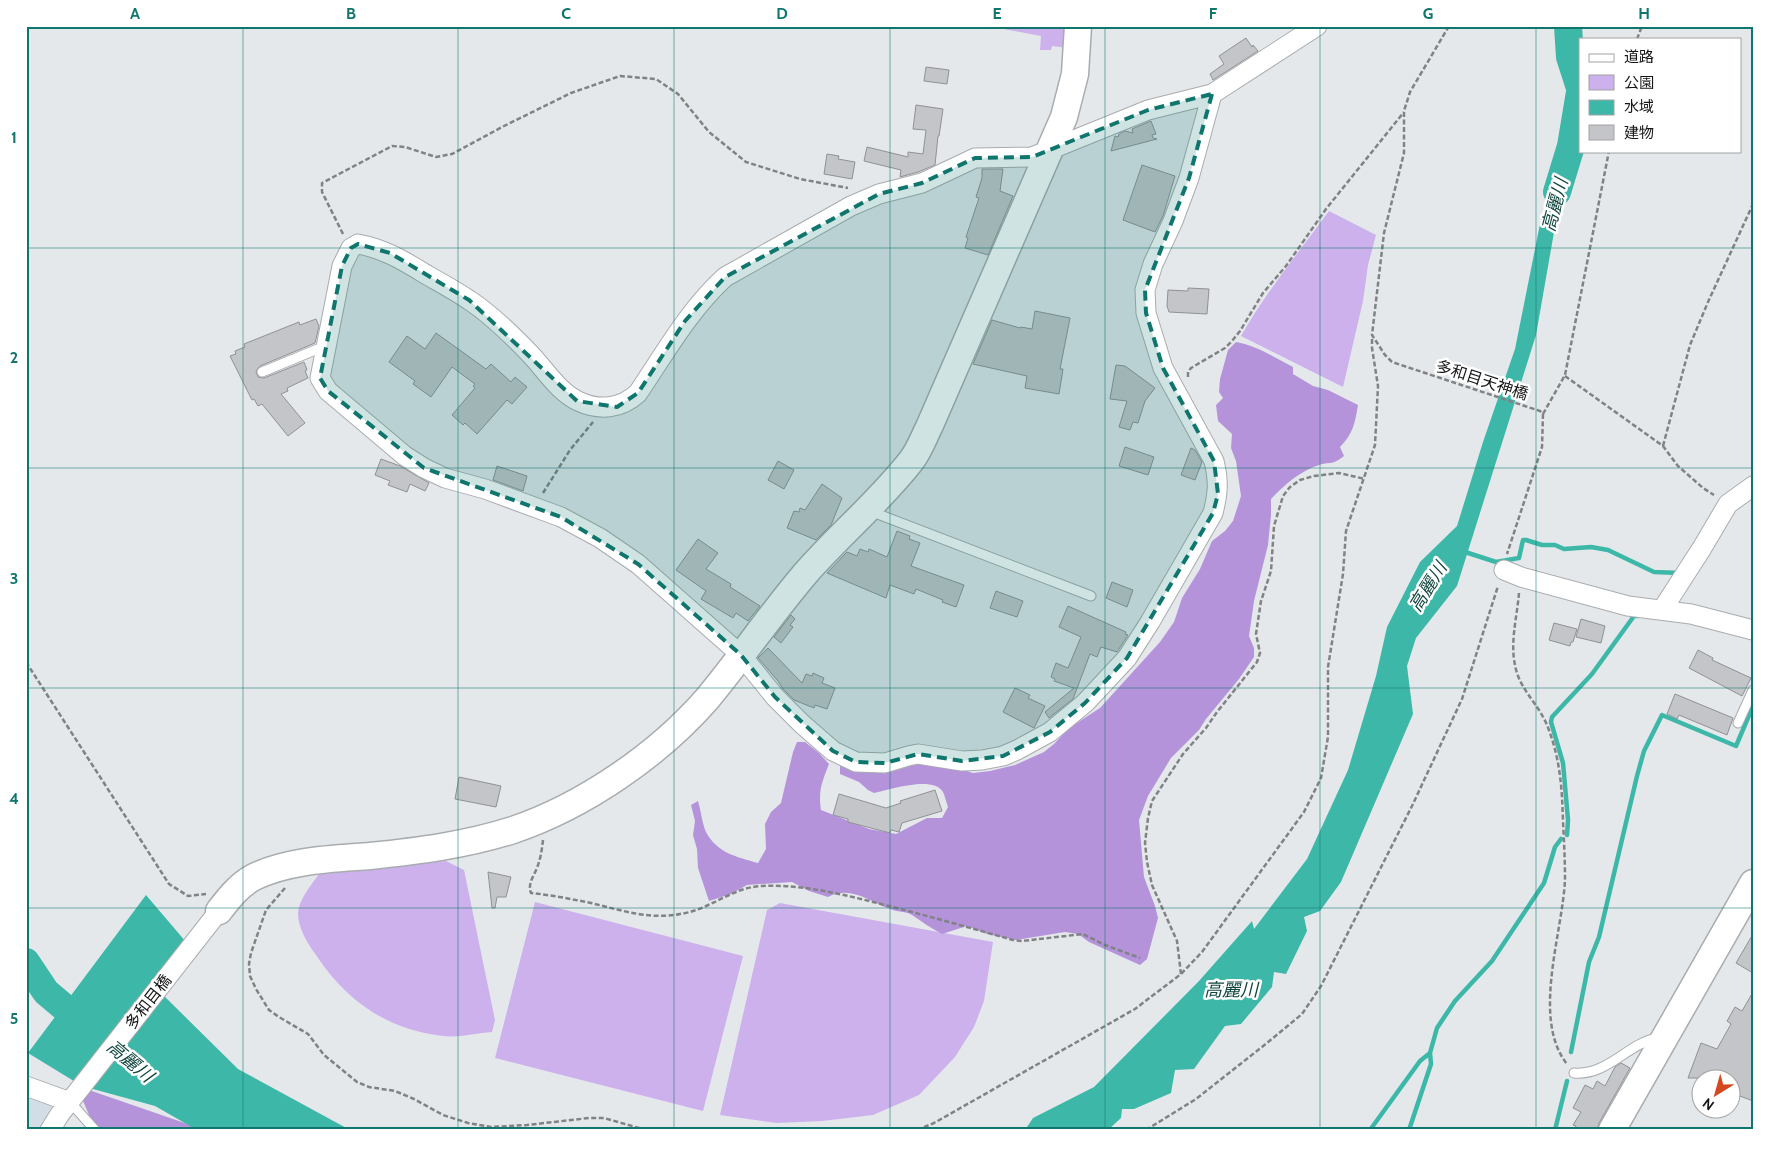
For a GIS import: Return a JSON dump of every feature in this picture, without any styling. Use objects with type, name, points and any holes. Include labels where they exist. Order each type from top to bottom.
[{"type":"street","points":[[218,911],[235,890],[254,877],[280,868],[430,850],[463,844],[513,829],[540,818],[594,791],[624,772],[665,740],[706,700],[806,573],[912,460],[930,425],[1064,117],[1075,74],[1078,26]]},
{"type":"street","points":[[1212,94],[1189,178],[1173,221],[1153,264],[1145,290],[1146,313],[1163,368],[1214,461],[1218,477],[1218,494],[1212,513],[1150,622],[1127,658],[1085,703],[1050,732],[1003,756],[962,761],[918,754],[885,763],[856,762],[833,751],[775,697],[741,655],[638,564],[600,538],[561,517],[485,489],[445,478],[424,468],[405,456],[328,391],[320,378],[342,266],[350,248],[358,244],[390,253],[486,312],[532,356],[556,384],[577,400],[594,406],[617,407],[630,401],[638,393],[685,321],[725,276],[851,206],[879,194],[922,183],[976,158],[1032,157],[1148,110],[1212,94],[1318,26]]},
{"type":"street","points":[[1662,610],[1728,504],[1753,486]]},
{"type":"street","points":[[1512,574],[1628,606],[1691,614],[1753,630]]},
{"type":"street","points":[[1612,1130],[1752,889]]},
{"type":"street","name":"多和目橋","points":[[50,1130],[73,1097],[218,911]]},
{"type":"street","points":[[26,1086],[73,1097]]},
{"type":"lane","points":[[262,372],[326,346]]},
{"type":"lane","points":[[867,510],[1091,596]]},
{"type":"lane","points":[[1738,723],[1753,690]]},
{"type":"lane","points":[[1574,1073],[1585,1074],[1602,1068],[1641,1044],[1654,1038],[1665,1037]]},
{"type":"lane","points":[[73,1097],[95,1130]]},
{"type":"path","points":[[917,1130],[934,1123],[1135,1009],[1181,974],[1202,952],[1304,812],[1321,778],[1328,738],[1328,667],[1343,574],[1346,532],[1376,445],[1378,386],[1372,348],[1372,335],[1384,233],[1404,153],[1404,111],[1410,92],[1449,26]]},
{"type":"path","points":[[1637,38],[1642,26]]},
{"type":"path","points":[[350,248],[322,192],[322,183],[392,146],[405,147],[436,157],[452,154],[571,93],[620,76],[656,79],[678,94],[709,132],[746,162],[800,179],[850,189]]},
{"type":"path","points":[[1188,384],[1188,372],[1191,368],[1224,348],[1240,331],[1263,293],[1286,266],[1326,209],[1404,111]]},
{"type":"path","points":[[1574,1073],[1562,1057],[1550,1023],[1554,949],[1562,914],[1565,879],[1564,797],[1561,776],[1547,726],[1542,714],[1519,681],[1514,665],[1512,574],[1509,544],[1542,447],[1541,413],[1564,375],[1609,152]]},
{"type":"path","points":[[1663,446],[1690,346],[1753,204]]},
{"type":"path","name":"多和目天神橋","points":[[1372,335],[1392,362],[1541,413]]},
{"type":"path","points":[[1564,375],[1663,446],[1678,466],[1703,488],[1728,504]]},
{"type":"path","points":[[536,508],[547,485],[565,458],[605,407]]},
{"type":"path","points":[[1181,974],[1177,941],[1152,885],[1147,862],[1145,843],[1152,801],[1183,754],[1206,728],[1216,712],[1257,662],[1260,653],[1256,634],[1261,601],[1271,571],[1274,526],[1283,496],[1290,487],[1300,480],[1314,476],[1339,473],[1365,478]]},
{"type":"path","points":[[1146,1130],[1196,1099],[1302,1014],[1321,986],[1412,806],[1462,699],[1490,606],[1512,574]]},
{"type":"path","points":[[26,662],[169,884],[188,896],[235,890]]},
{"type":"path","points":[[540,818],[543,836],[542,851],[529,888],[531,893],[560,896],[647,916],[664,916],[691,912],[707,906],[734,891],[761,886],[815,888],[1022,942],[1083,934],[1105,945],[1140,958]]},
{"type":"path","points":[[294,865],[288,884],[266,910],[249,964],[250,976],[269,1010],[308,1034],[324,1055],[344,1072],[369,1087],[395,1092],[414,1099],[443,1115],[468,1123],[491,1127],[604,1118],[646,1130]]},
{"type":"highlighted area","points":[[1212,94],[1189,178],[1145,290],[1146,313],[1163,368],[1214,461],[1218,494],[1213,513],[1127,658],[1085,703],[1050,732],[1003,756],[962,761],[918,754],[885,763],[856,762],[833,751],[775,697],[741,655],[638,564],[561,517],[424,468],[328,391],[320,378],[342,266],[351,248],[358,244],[390,253],[469,300],[577,401],[617,407],[638,393],[685,321],[725,277],[879,194],[922,183],[975,158],[1032,157],[1148,110]]},
{"type":"shaded area","points":[[1236,342],[1251,346],[1272,356],[1293,367],[1293,374],[1313,386],[1328,390],[1358,405],[1353,428],[1340,447],[1344,456],[1334,462],[1319,465],[1305,471],[1271,499],[1268,545],[1254,601],[1249,636],[1254,648],[1254,657],[1199,730],[1171,758],[1148,796],[1139,820],[1144,877],[1158,918],[1147,959],[1140,965],[1089,942],[1078,934],[1065,932],[1016,940],[987,934],[967,926],[942,934],[910,914],[890,909],[852,893],[836,894],[828,897],[809,891],[792,882],[747,885],[731,894],[709,901],[698,868],[697,849],[693,835],[695,821],[691,805],[698,801],[703,825],[716,845],[728,853],[758,863],[766,849],[765,824],[771,812],[781,803],[797,742],[805,742],[829,764],[821,787],[821,810],[869,829],[896,834],[927,818],[942,818],[948,807],[943,792],[938,787],[921,784],[874,793],[859,782],[840,774],[840,764],[879,772],[897,770],[922,762],[957,768],[973,773],[990,771],[1015,765],[1044,752],[1069,728],[1100,708],[1160,642],[1174,622],[1182,598],[1200,569],[1212,541],[1225,531],[1233,521],[1241,496],[1236,461],[1231,448],[1232,434],[1218,421],[1216,405],[1223,398],[1219,392],[1220,379],[1228,350]]},
{"type":"shaded area","points":[[86,1089],[205,1130],[84,1130],[89,1115],[81,1096]]},
{"type":"shaded area","points":[[26,1095],[49,1103],[53,1112],[43,1130],[26,1130]]},
{"type":"green space","points":[[1004,26],[1069,26],[1068,48],[1052,46],[1051,50],[1040,50],[1041,36],[1004,29]]},
{"type":"green space","points":[[1329,211],[1376,235],[1343,387],[1241,336],[1272,288]]},
{"type":"green space","points":[[446,861],[464,870],[495,1020],[492,1032],[443,1036],[423,1033],[387,1020],[355,999],[341,986],[313,951],[304,936],[298,919],[301,902],[322,870]]},
{"type":"green space","points":[[535,902],[743,956],[703,1111],[495,1058]]},
{"type":"green space","points":[[780,903],[993,942],[984,1001],[974,1027],[955,1057],[919,1095],[873,1115],[822,1121],[777,1123],[720,1115],[767,910]]},
{"type":"water","name":"高麗川","points":[[1567,158],[1536,335],[1457,586],[1416,638],[1407,666],[1413,714],[1341,882],[1320,911],[1304,917],[1307,931],[1286,974],[1274,972],[1272,987],[1241,1024],[1225,1026],[1194,1069],[1175,1070],[1171,1093],[1134,1109],[1122,1109],[1121,1118],[1108,1130],[1025,1130],[1033,1118],[1094,1087],[1199,981],[1252,921],[1254,929],[1307,859],[1348,770],[1376,676],[1387,627],[1420,562],[1457,526],[1515,349],[1540,224]]},
{"type":"water","name":"高麗川","points":[[146,895],[186,942],[158,990],[238,1069],[350,1130],[197,1130],[155,1106],[82,1086],[28,1053]]},
{"type":"building","points":[[1246,38],[1252,47],[1253,45],[1258,51],[1213,80],[1210,74],[1224,64],[1219,56]]},
{"type":"building","points":[[926,67],[949,70],[947,84],[924,81]]},
{"type":"building","points":[[916,105],[943,109],[935,165],[900,177],[901,170],[864,161],[867,147],[908,157],[908,152],[923,154],[926,130],[913,129]]},
{"type":"building","points":[[1151,121],[1156,134],[1152,135],[1153,138],[1157,139],[1111,151],[1115,136],[1118,137],[1119,134],[1125,131],[1133,133],[1132,129]]},
{"type":"building","points":[[827,154],[839,156],[838,159],[855,162],[852,179],[824,174]]},
{"type":"building","points":[[1142,165],[1175,176],[1163,216],[1155,232],[1123,220]]},
{"type":"building","points":[[982,169],[1003,169],[1000,191],[1013,196],[988,255],[965,248],[968,238],[966,237],[979,198],[976,197],[982,178]]},
{"type":"building","points":[[1188,288],[1209,289],[1207,314],[1169,312],[1167,306],[1168,290],[1188,291]]},
{"type":"building","points":[[1035,311],[1070,318],[1060,369],[1063,369],[1059,394],[1025,388],[1027,376],[973,364],[992,320],[1020,328],[1032,329]]},
{"type":"building","points":[[316,319],[319,326],[315,343],[260,366],[256,371],[258,377],[264,378],[304,362],[308,378],[287,388],[288,391],[281,394],[305,423],[288,436],[262,404],[258,406],[254,399],[252,400],[230,356],[236,354],[235,351],[245,347],[244,344],[299,322],[300,325]]},
{"type":"building","points":[[436,333],[486,369],[491,364],[511,382],[515,377],[527,387],[512,404],[507,400],[477,434],[452,415],[475,388],[473,386],[475,384],[452,367],[431,397],[413,384],[415,381],[389,362],[407,336],[425,349]]},
{"type":"building","points":[[1116,365],[1125,366],[1155,388],[1145,401],[1138,423],[1133,422],[1130,430],[1119,427],[1127,401],[1110,399]]},
{"type":"building","points":[[1125,447],[1154,457],[1148,475],[1119,466]]},
{"type":"building","points":[[1191,448],[1195,450],[1202,462],[1195,480],[1181,475]]},
{"type":"building","points":[[381,459],[400,466],[429,483],[425,491],[410,484],[407,492],[388,485],[390,481],[375,475]]},
{"type":"building","points":[[778,461],[794,470],[784,489],[768,480]]},
{"type":"building","points":[[497,466],[527,476],[523,491],[493,480]]},
{"type":"building","points":[[822,484],[842,498],[831,525],[816,540],[787,528],[794,511],[799,512],[800,508],[805,510]]},
{"type":"building","points":[[897,531],[910,536],[909,539],[920,543],[911,566],[964,585],[956,607],[916,589],[914,594],[890,585],[886,598],[827,573],[847,552],[857,556],[860,549],[868,552],[869,549],[887,557]]},
{"type":"building","points":[[698,539],[718,553],[706,569],[731,584],[730,587],[760,606],[748,621],[736,613],[733,618],[701,599],[706,591],[676,570]]},
{"type":"building","points":[[1112,582],[1133,590],[1127,607],[1106,598]]},
{"type":"building","points":[[996,591],[1023,601],[1017,617],[990,608]]},
{"type":"building","points":[[1068,606],[1126,632],[1125,634],[1128,635],[1117,652],[1101,647],[1097,657],[1090,654],[1073,699],[1049,718],[1045,712],[1074,688],[1054,681],[1055,679],[1051,677],[1056,663],[1068,668],[1081,637],[1059,627]]},
{"type":"building","points":[[791,615],[795,619],[790,625],[793,627],[781,643],[774,637]]},
{"type":"building","points":[[1581,619],[1605,626],[1601,643],[1576,637]]},
{"type":"building","points":[[1554,623],[1577,629],[1570,646],[1549,640]]},
{"type":"building","points":[[768,648],[802,683],[806,674],[812,676],[813,673],[824,678],[822,683],[835,688],[827,709],[815,705],[814,708],[794,700],[783,689],[758,658]]},
{"type":"building","points":[[1698,650],[1713,658],[1712,660],[1751,678],[1742,696],[1689,668]]},
{"type":"building","points":[[1015,688],[1030,695],[1028,698],[1045,706],[1034,728],[1003,712]]},
{"type":"building","points":[[1675,694],[1733,718],[1727,735],[1679,715],[1677,719],[1667,714]]},
{"type":"building","points":[[459,777],[501,786],[496,807],[455,799]]},
{"type":"building","points":[[935,790],[942,811],[902,823],[899,832],[891,830],[890,833],[848,822],[848,819],[833,815],[839,794],[886,808],[901,803],[900,801]]},
{"type":"building","points":[[488,872],[511,877],[506,897],[497,897],[495,908],[492,908]]},
{"type":"building","points":[[1753,934],[1753,973],[1736,963]]},
{"type":"building","points":[[1753,992],[1753,1101],[1742,1097],[1742,1068],[1692,1068],[1692,1078],[1688,1078],[1701,1043],[1717,1049],[1731,1024],[1727,1021],[1735,1007],[1742,1011]]},
{"type":"building","points":[[1621,1063],[1630,1068],[1599,1123],[1597,1130],[1574,1130],[1576,1126],[1573,1125],[1581,1112],[1573,1108],[1585,1085],[1593,1089],[1597,1081],[1605,1086],[1615,1067]]},
{"type":"waterway","name":"高麗川","points":[[1568,26],[1570,57],[1579,85]]},
{"type":"waterway","name":"高麗川","points":[[1557,192],[1571,146],[1579,98]]},
{"type":"waterway","points":[[1462,551],[1496,562],[1519,558],[1523,540],[1526,540],[1542,545],[1555,545],[1564,549],[1591,547],[1608,550],[1654,572],[1680,573]]},
{"type":"waterway","points":[[1567,835],[1568,820],[1563,763],[1551,722],[1552,717],[1592,674],[1634,616],[1638,616]]},
{"type":"waterway","points":[[1571,1052],[1589,962],[1599,937],[1637,776],[1644,751],[1662,715],[1736,746],[1753,706]]},
{"type":"waterway","points":[[1370,1130],[1420,1061],[1430,1053],[1437,1028],[1455,1001],[1492,961],[1544,883],[1555,847],[1561,839]]},
{"type":"waterway","name":"高麗川","points":[[26,962],[46,992],[91,1030]]},
{"type":"waterway","points":[[1409,1130],[1431,1064],[1430,1053]]},
{"type":"waterway","points":[[1555,1130],[1567,1081]]}]
